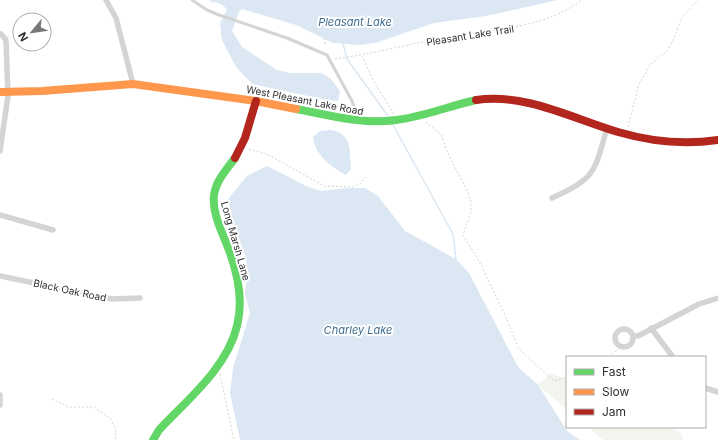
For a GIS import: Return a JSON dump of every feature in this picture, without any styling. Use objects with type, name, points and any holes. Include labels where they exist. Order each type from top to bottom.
[{"type":"street","points":[[106,0],[116,18],[133,84]]},
{"type":"street","points":[[0,151],[4,129],[6,40],[1,34]]},
{"type":"street","name":"West Pleasant Lake Road","points":[[4,92],[133,84],[256,101],[358,121],[376,122],[418,116],[475,100],[501,98],[525,101],[646,141],[678,144],[718,140]]},
{"type":"street","name":"Long Marsh Lane","points":[[153,440],[159,430],[217,365],[233,341],[240,308],[234,265],[214,205],[214,197],[220,178],[242,146],[256,101]]},
{"type":"street","points":[[552,198],[579,186],[591,174],[598,160],[607,128]]},
{"type":"street","points":[[0,215],[53,230]]},
{"type":"street","name":"Black Oak Road","points":[[0,276],[112,299],[140,298]]},
{"type":"street","points":[[633,336],[627,329],[619,331],[616,336],[616,341],[622,346],[630,344],[633,336],[699,304],[718,298]]},
{"type":"street","points":[[652,328],[672,356]]},
{"type":"street","points":[[706,388],[718,392]]},
{"type":"street","points":[[0,395],[0,405]]},
{"type":"lane","points":[[192,0],[207,10],[287,38],[327,55],[352,101],[358,121]]},
{"type":"path","name":"Pleasant Lake Trail","points":[[330,59],[362,55],[457,35],[529,24],[566,10],[582,0]]},
{"type":"path","points":[[626,135],[639,84],[651,64],[668,50],[681,19],[698,0]]},
{"type":"path","points":[[325,38],[325,45]]},
{"type":"path","points":[[362,55],[374,82],[381,91],[397,120]]},
{"type":"path","points":[[418,116],[441,134],[448,154],[468,192],[471,203],[471,212],[463,235],[482,268],[505,315],[519,349],[554,381],[566,377]]},
{"type":"path","points":[[242,146],[267,154],[324,186],[352,187],[360,184],[365,177]]},
{"type":"path","points":[[610,356],[622,346]]},
{"type":"path","points":[[217,365],[234,440]]},
{"type":"path","points":[[52,399],[69,407],[94,407],[111,419],[116,431],[115,440]]},
{"type":"shaded area","points":[[551,373],[566,380],[566,409],[538,385]]},
{"type":"shaded area","points":[[589,428],[671,428],[680,432],[683,440],[603,440]]},
{"type":"water","name":"Pleasant Lake","points":[[208,0],[558,0],[486,16],[434,23],[375,43],[359,45],[333,43],[296,25],[242,9],[239,12],[232,31],[242,47],[277,70],[291,73],[322,73],[331,79],[340,91],[338,101],[252,84],[236,67],[222,40],[220,24],[227,9],[221,4]]},
{"type":"water","points":[[331,130],[343,135],[350,150],[351,169],[346,175],[329,164],[320,155],[314,143],[313,137],[320,131]]},
{"type":"water","name":"Charley Lake","points":[[267,166],[308,187],[321,191],[347,188],[365,188],[378,196],[405,231],[456,259],[469,273],[518,367],[538,385],[567,431],[580,440],[240,440],[230,393],[233,368],[250,313],[245,294],[247,272],[246,256],[234,227],[228,199],[247,176]]},
{"type":"waterway","points":[[343,44],[347,59],[388,116]]},
{"type":"waterway","points":[[393,125],[453,234],[456,259]]},
{"type":"traffic: fast","points":[[296,109],[346,119],[384,121],[406,119],[476,100]]},
{"type":"traffic: fast","points":[[153,440],[159,430],[205,382],[225,356],[237,326],[240,295],[236,274],[231,255],[214,208],[214,195],[219,180],[235,158]]},
{"type":"traffic: slow","points":[[0,92],[42,91],[133,84],[256,101],[296,109]]},
{"type":"traffic: jam","points":[[476,100],[495,99],[531,103],[618,132],[655,140],[668,142],[705,142],[718,140]]},
{"type":"traffic: jam","points":[[235,158],[245,138],[256,101]]}]
